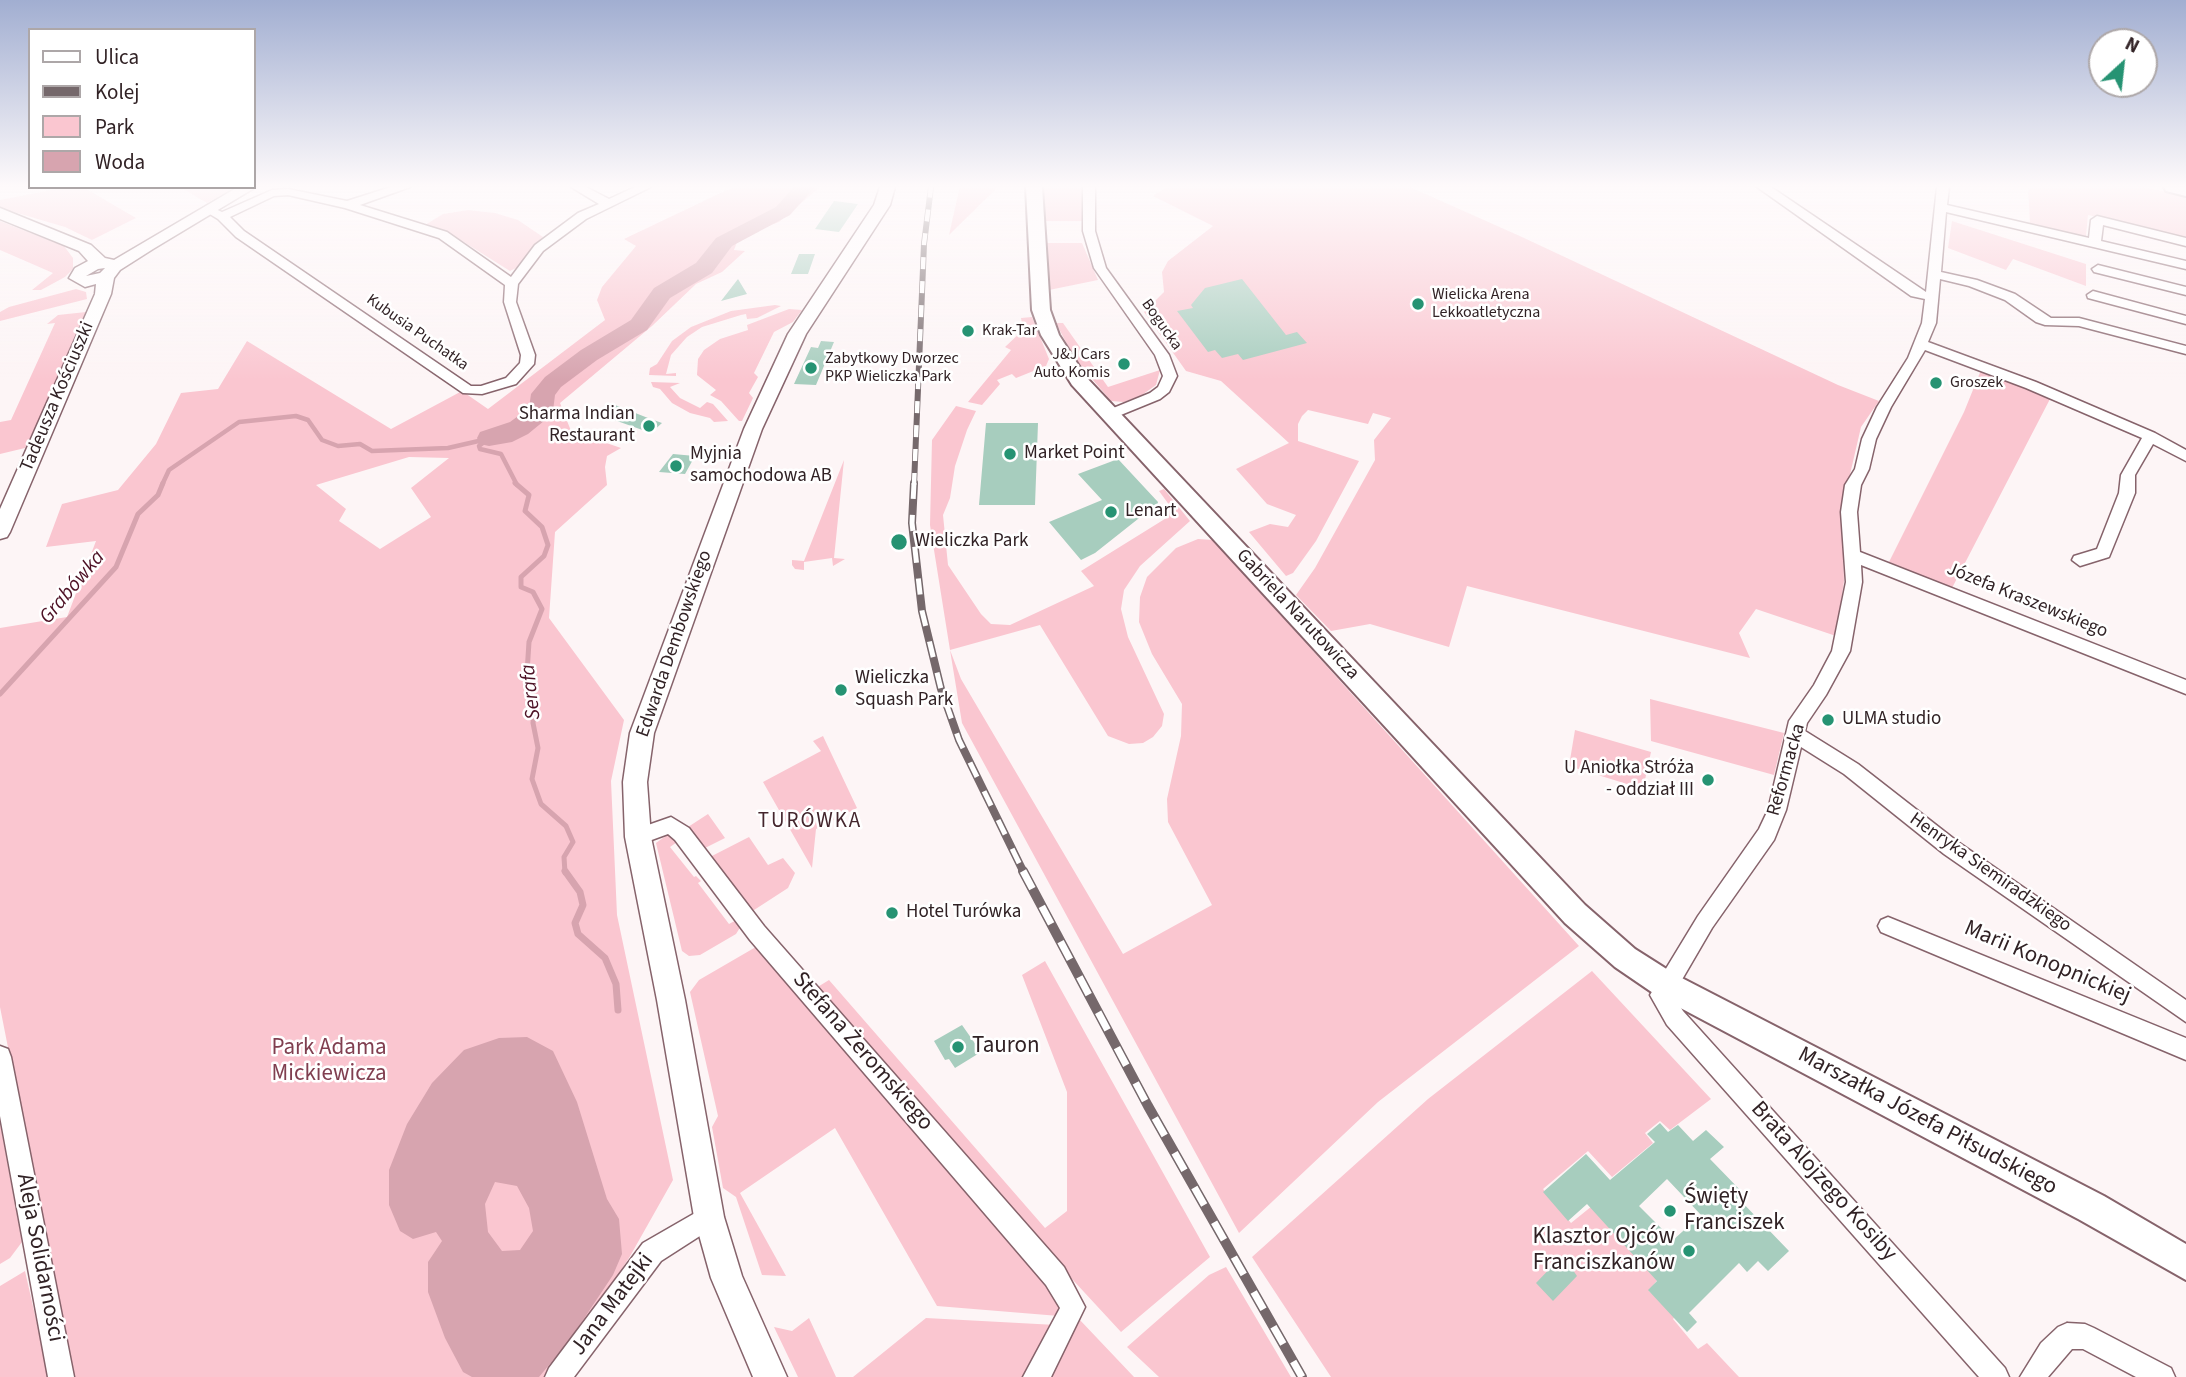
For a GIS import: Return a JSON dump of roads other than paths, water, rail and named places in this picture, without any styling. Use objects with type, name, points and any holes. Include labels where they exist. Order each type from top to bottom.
[{"type":"main road","name":"Gabriela Narutowicza","points":[[1038,251],[1041,310],[1050,335],[1066,363],[1575,914],[1625,958],[1665,985]]},
{"type":"main road","name":"Marszałka Józefa Piłsudskiego","points":[[1665,985],[2099,1212],[2186,1263]]},
{"type":"street","name":"Tadeusza Kościuszki","points":[[79,251],[84,275],[99,301]]},
{"type":"street","points":[[88,251],[106,268]]},
{"type":"street","points":[[84,275],[106,268],[137,251]]},
{"type":"street","name":"Kubusia Puchatka","points":[[265,251],[468,390],[499,387],[511,381],[527,364],[528,355],[510,302],[512,284]]},
{"type":"street","points":[[467,251],[512,284],[537,251]]},
{"type":"street","name":"Edwarda Dembowskiego","points":[[770,1377],[727,1278],[709,1217],[671,1000],[638,836],[635,782],[642,733],[753,429],[797,334],[852,251]]},
{"type":"street","name":"Bogucka","points":[[1095,251],[1100,268],[1164,359],[1170,376],[1164,389],[1155,396],[1111,414]]},
{"type":"street","points":[[1856,251],[1916,293],[1932,297]]},
{"type":"street","name":"Reformacka","points":[[1665,985],[1705,922],[1767,834],[1777,810],[1798,721],[1820,690],[1841,651],[1852,602],[1849,512],[1853,485],[1862,469],[1869,439],[1881,414],[1922,344],[1929,323],[1936,251]]},
{"type":"street","points":[[2132,251],[2186,265]]},
{"type":"street","points":[[2153,326],[2159,258]]},
{"type":"street","name":"Tadeusza Kościuszki","points":[[0,531],[105,287],[106,268]]},
{"type":"street","points":[[2098,269],[2186,291]]},
{"type":"street","points":[[1933,274],[1973,283],[2010,297],[2041,319],[2050,322],[2153,326],[2186,320]]},
{"type":"street","points":[[2093,296],[2153,326],[2186,350]]},
{"type":"street","points":[[1922,344],[2019,380],[2150,436],[2186,456]]},
{"type":"street","points":[[2080,560],[2103,553],[2127,494],[2128,475],[2150,436]]},
{"type":"street","name":"Józefa Kraszewskiego","points":[[1852,555],[2186,687]]},
{"type":"street","name":"Henryka Siemiradzkiego","points":[[1795,734],[1851,769],[1951,848],[2186,1012]]},
{"type":"street","name":"Stefana Żeromskiego","points":[[638,836],[671,825],[682,834],[750,921],[1055,1276],[1073,1307],[1054,1350],[1036,1377]]},
{"type":"street","name":"Marii Konopnickiej","points":[[1888,926],[2186,1049]]},
{"type":"street","name":"Brata Alojzego Kosiby","points":[[1665,985],[1661,995],[1675,1018],[1996,1377]]},
{"type":"street","name":"Aleja Solidarności","points":[[0,1057],[61,1377]]},
{"type":"street","name":"Jana Matejki","points":[[558,1377],[652,1252],[709,1217]]},
{"type":"street","points":[[2033,1377],[2050,1352],[2067,1336],[2085,1337],[2162,1377]]},
{"type":"water","points":[[527,1037],[553,1051],[577,1102],[607,1199],[619,1219],[622,1254],[613,1275],[569,1341],[539,1377],[472,1377],[463,1372],[445,1338],[428,1292],[428,1262],[442,1241],[436,1232],[413,1239],[400,1231],[389,1205],[389,1170],[407,1124],[432,1083],[464,1050],[499,1038]],"holes":[[[495,1182],[517,1186],[529,1208],[533,1231],[520,1250],[502,1251],[488,1232],[485,1204]]]},
{"type":"waterway","name":"Serafa","points":[[489,438],[503,436],[519,428],[541,411],[543,394],[553,382],[589,355],[639,325],[662,293],[704,268],[719,251]]},
{"type":"waterway","name":"Grabówka","points":[[162,485],[169,470],[239,422],[296,416],[308,420],[322,440],[338,446],[360,444],[372,451],[448,448],[483,440]]},
{"type":"waterway","name":"Serafa","points":[[489,438],[479,446],[480,449],[501,454],[517,484]]},
{"type":"waterway","name":"Grabówka","points":[[0,694],[116,567],[138,514],[158,495],[163,483]]},
{"type":"waterway","name":"Serafa","points":[[517,484],[529,495],[525,511],[542,527],[548,545],[544,556],[521,577],[521,587],[533,592],[542,609],[529,642],[526,688],[534,712],[533,723],[538,748],[532,779],[541,804],[566,826],[573,842],[564,857],[565,873]]},
{"type":"waterway","name":"Serafa","points":[[565,871],[580,892],[583,905],[575,923],[578,934],[605,958],[616,984],[618,1010]]},
{"type":"railway","points":[[914,485],[924,251]]},
{"type":"railway","points":[[914,483],[912,523],[922,611],[941,689],[959,740],[1023,872]]},
{"type":"railway","points":[[1023,872],[1148,1106],[1302,1377]]},
{"type":"place","name":"Wielicka Arena Lekkoatletyczna","points":[[1418,304]]},
{"type":"place","name":"Krak-Tar","points":[[968,331]]},
{"type":"place","name":"J&J Cars Auto Komis","points":[[1124,364]]},
{"type":"place","name":"Zabytkowy Dworzec PKP Wieliczka Park","points":[[811,368]]},
{"type":"place","name":"Groszek","points":[[1936,383]]},
{"type":"place","name":"Sharma Indian Restaurant","points":[[649,426]]},
{"type":"place","name":"Market Point","points":[[1010,454]]},
{"type":"place","name":"Myjnia samochodowa AB","points":[[676,466]]},
{"type":"place","name":"Lenart","points":[[1111,512]]},
{"type":"place","name":"Wieliczka Park","points":[[899,542]]},
{"type":"place","name":"Wieliczka Squash Park","points":[[841,690]]},
{"type":"place","name":"ULMA studio","points":[[1828,720]]},
{"type":"place","name":"U Aniołka Stróża - oddział III","points":[[1708,780]]},
{"type":"place","name":"Hotel Turówka","points":[[892,913]]},
{"type":"place","name":"Tauron","points":[[958,1047]]},
{"type":"place","name":"Święty Franciszek","points":[[1670,1211]]},
{"type":"place","name":"Klasztor Ojców Franciszkanów","points":[[1689,1251]]},
{"type":"district","name":"TURÓWKA","points":[[810,822]]},
{"type":"park label","name":"Park Adama Mickiewicza","points":[[329,1062]]}]
